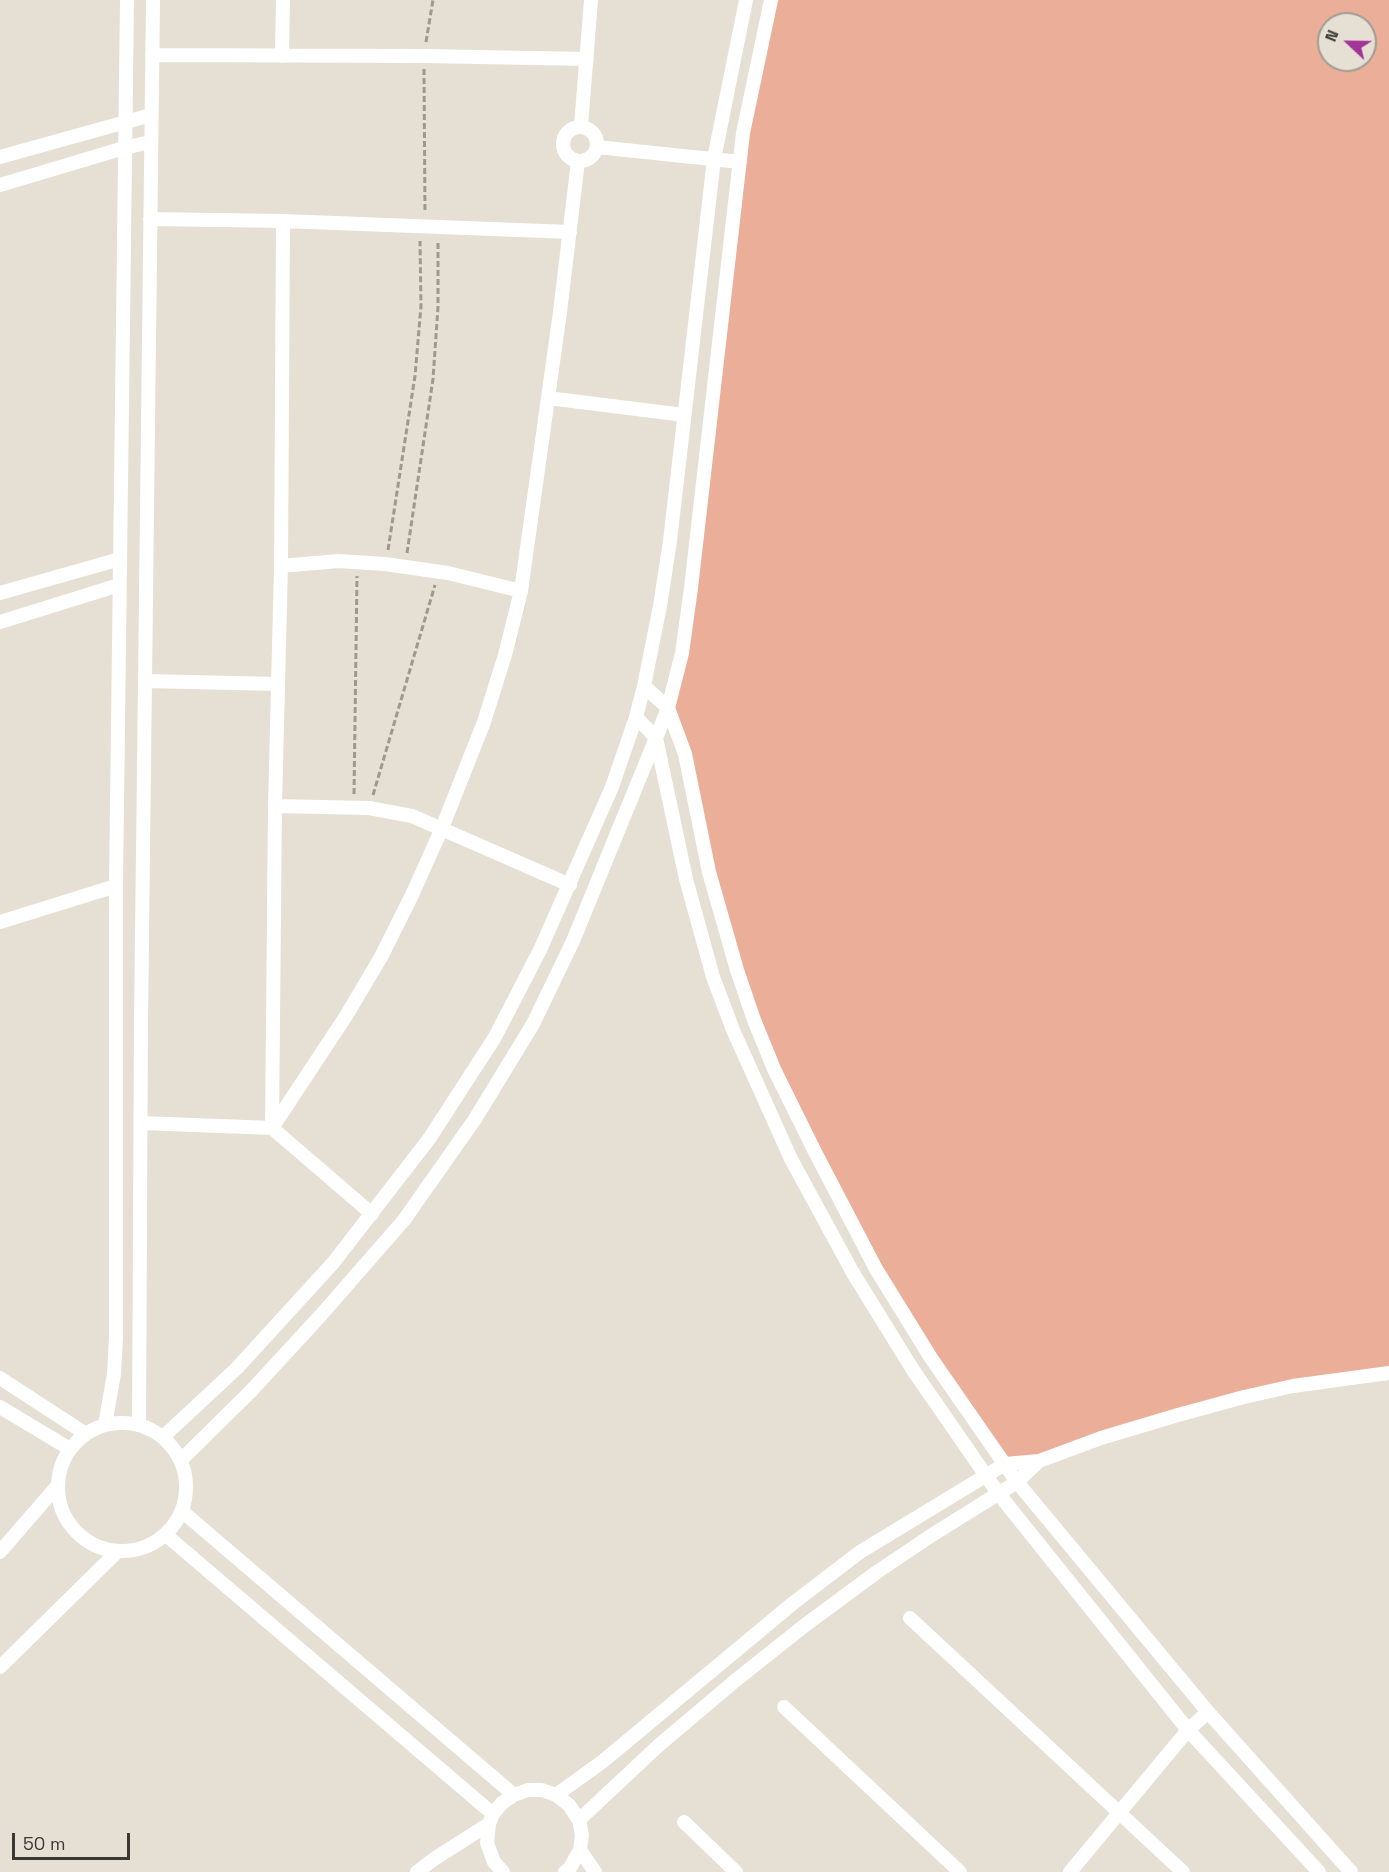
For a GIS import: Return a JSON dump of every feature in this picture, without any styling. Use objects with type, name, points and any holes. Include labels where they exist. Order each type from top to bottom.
[{"type":"street","points":[[105,1425],[114,1374],[116,1337],[116,886],[127,0]]},
{"type":"street","points":[[139,1425],[153,0]]},
{"type":"street","points":[[282,56],[283,0]]},
{"type":"street","points":[[581,126],[591,0]]},
{"type":"street","points":[[163,1437],[237,1368],[288,1314],[333,1263],[429,1139],[495,1038],[540,950],[612,787],[636,717],[662,595],[714,159],[746,0]]},
{"type":"street","points":[[181,1460],[259,1383],[404,1220],[475,1119],[533,1024],[573,941],[656,738],[668,708],[682,654],[692,588],[743,133],[771,0]]},
{"type":"street","points":[[152,55],[587,59]]},
{"type":"street","points":[[0,157],[151,115]]},
{"type":"street","points":[[581,126],[590,129],[596,137],[597,147],[594,154],[587,160],[578,161],[566,153],[563,146],[567,132],[581,126]]},
{"type":"street","points":[[0,185],[150,142]]},
{"type":"street","points":[[597,147],[740,162]]},
{"type":"street","points":[[272,1128],[346,1016],[381,957],[412,895],[442,828],[484,722],[505,656],[521,591],[578,161]]},
{"type":"street","points":[[150,219],[282,221],[570,232]]},
{"type":"street","points":[[272,1128],[275,806],[281,566],[282,221]]},
{"type":"street","points":[[548,398],[684,415]]},
{"type":"street","points":[[0,593],[120,558]]},
{"type":"street","points":[[281,566],[338,561],[386,564],[439,572],[521,591]]},
{"type":"street","points":[[0,622],[119,585]]},
{"type":"street","points":[[146,681],[278,684]]},
{"type":"street","points":[[644,686],[668,708],[684,754],[709,873],[754,1020],[774,1069],[876,1269],[931,1358],[1017,1482],[1208,1712],[1352,1872]]},
{"type":"street","points":[[636,717],[656,738],[686,879],[713,977],[753,1078],[791,1159],[853,1274],[913,1370],[998,1493],[1188,1730],[1319,1872]]},
{"type":"street","points":[[275,806],[369,808],[412,816],[570,885]]},
{"type":"street","points":[[0,922],[116,886]]},
{"type":"street","points":[[141,1123],[272,1128],[372,1214]]},
{"type":"street","points":[[556,1795],[602,1762],[792,1604],[860,1552],[1005,1464],[1039,1461],[1101,1438],[1244,1397],[1293,1386],[1389,1373]]},
{"type":"street","points":[[0,1378],[86,1434]]},
{"type":"street","points":[[0,1407],[70,1449]]},
{"type":"street","points":[[122,1423],[139,1425],[163,1437],[181,1460],[186,1478],[183,1512],[166,1535],[136,1550],[117,1552],[89,1542],[72,1527],[61,1508],[58,1485],[61,1467],[70,1449],[86,1434],[105,1425],[122,1423]]},
{"type":"street","points":[[579,1820],[658,1746],[796,1633],[877,1572],[1017,1482],[1039,1461]]},
{"type":"street","points":[[0,1552],[58,1485]]},
{"type":"street","points":[[183,1512],[514,1795]]},
{"type":"street","points":[[166,1535],[491,1819]]},
{"type":"street","points":[[2,1662],[117,1552]]},
{"type":"street","points":[[910,1618],[1183,1872]]},
{"type":"street","points":[[783,1707],[960,1872]]},
{"type":"street","points":[[1070,1872],[1188,1730],[1208,1712]]},
{"type":"street","points":[[417,1872],[491,1819],[502,1803],[528,1790],[542,1790],[556,1795],[569,1805],[579,1820],[582,1835],[580,1850],[570,1868],[565,1872]]},
{"type":"street","points":[[491,1819],[487,1843],[494,1862],[503,1872]]},
{"type":"street","points":[[684,1822],[736,1872]]},
{"type":"street","points":[[580,1850],[595,1872]]},
{"type":"path","points":[[405,567],[433,379],[438,307],[428,227],[424,56],[433,0]]},
{"type":"path","points":[[386,564],[414,376],[428,227]]},
{"type":"path","points":[[354,807],[357,562]]},
{"type":"path","points":[[369,808],[439,572]]},
{"type":"shaded area","points":[[772,0],[1389,0],[1389,1373],[1244,1397],[1005,1464],[876,1269],[754,1020],[668,708],[682,653],[740,162]]}]
